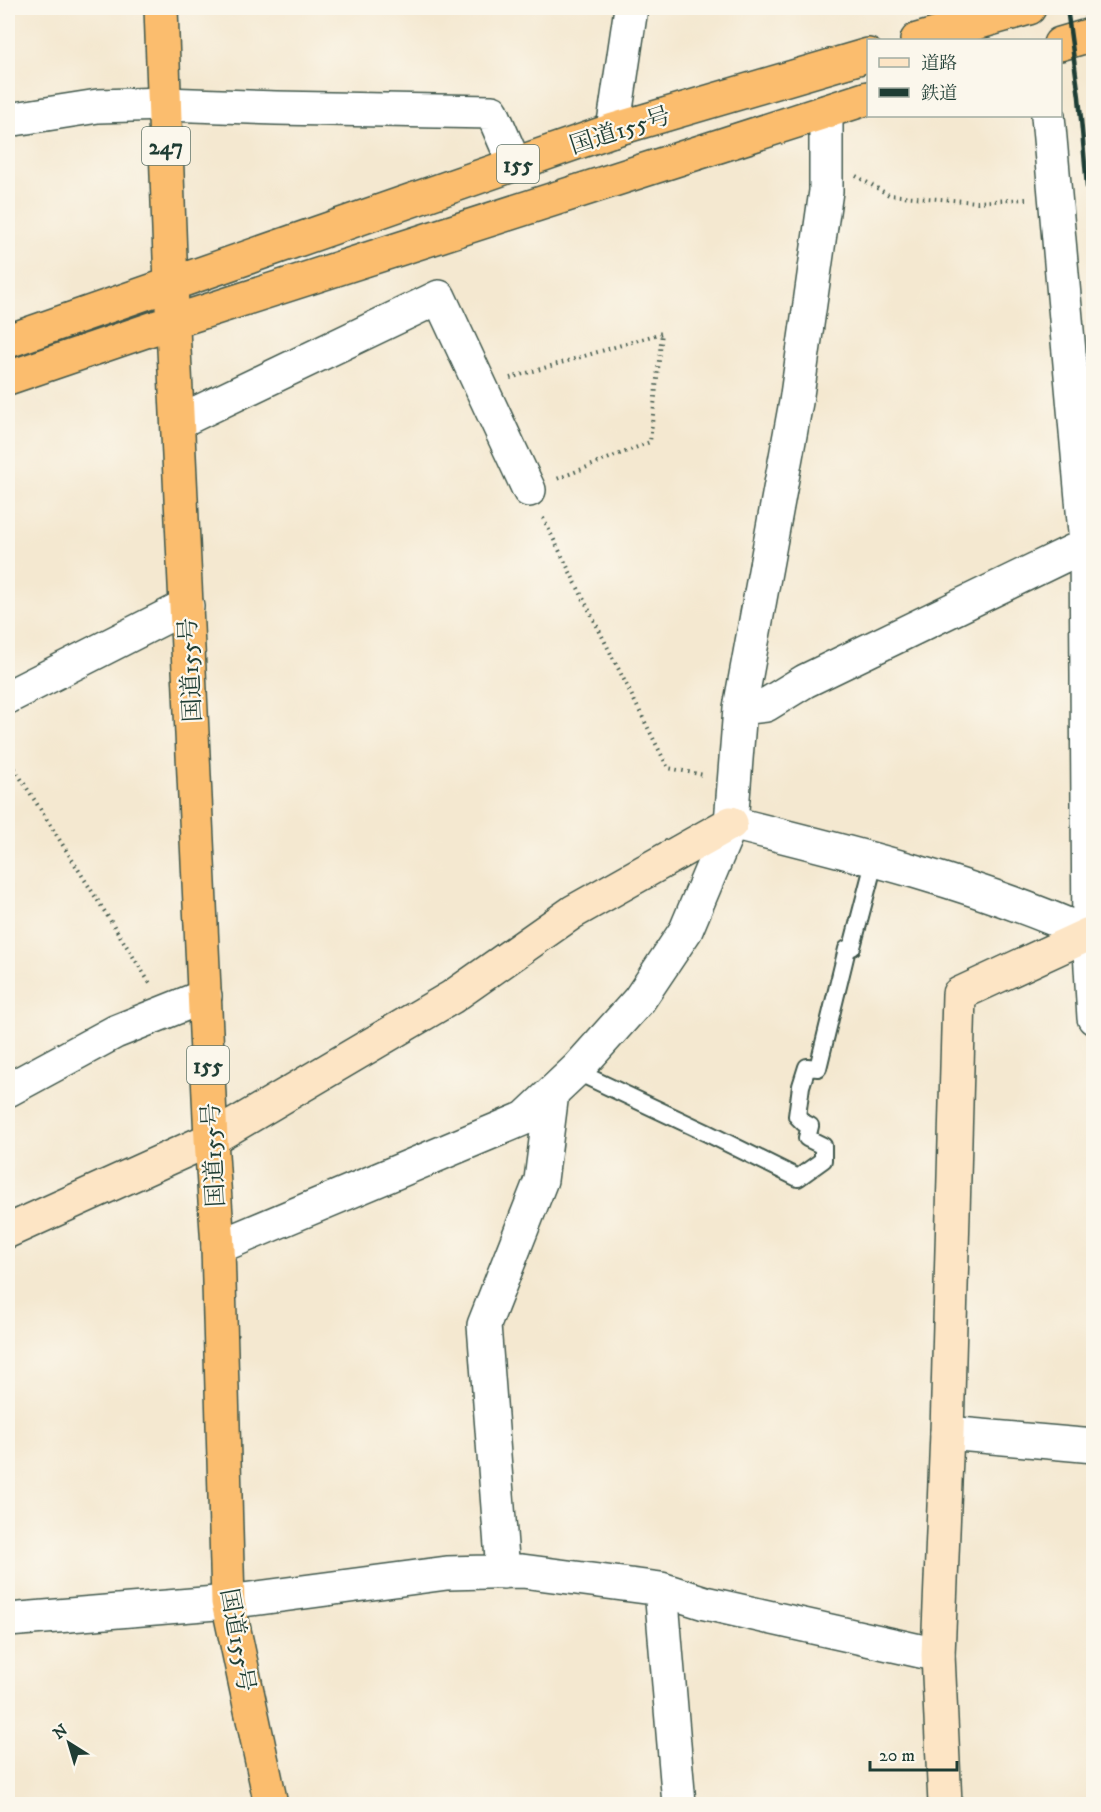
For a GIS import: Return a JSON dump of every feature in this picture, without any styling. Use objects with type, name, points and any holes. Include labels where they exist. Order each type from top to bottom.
[{"type":"highway","name":"247","points":[[161,8],[171,285]]},
{"type":"highway","points":[[920,39],[1029,8]]},
{"type":"highway","points":[[1062,43],[1094,34]]},
{"type":"highway","name":"国道155号","points":[[8,341],[613,130],[867,55]]},
{"type":"highway","name":"国道155号","points":[[8,378],[172,322],[867,98]]},
{"type":"highway","name":"国道155号","points":[[171,285],[218,1247],[228,1602],[271,1804]]},
{"type":"street","points":[[613,130],[632,8]]},
{"type":"street","points":[[8,120],[98,106],[165,104],[492,112],[515,165]]},
{"type":"street","points":[[218,1247],[525,1118],[578,1068],[639,1000],[686,930],[731,823],[740,708],[796,402],[826,191],[826,112]]},
{"type":"street","points":[[1048,117],[1054,197],[1090,542],[1091,936],[1094,1018]]},
{"type":"street","points":[[178,422],[439,297],[529,490]]},
{"type":"street","points":[[740,708],[766,705],[805,681],[1090,542]]},
{"type":"street","points":[[8,698],[187,606]]},
{"type":"street","points":[[8,1231],[211,1139],[452,997],[573,912],[731,823],[874,859],[1036,910],[1091,936]]},
{"type":"street","points":[[945,1804],[938,1655],[947,1433],[959,994],[1091,936]]},
{"type":"street","points":[[8,1090],[115,1032],[205,996]]},
{"type":"street","points":[[503,1572],[484,1325],[541,1180],[552,1093]]},
{"type":"street","points":[[947,1433],[1094,1446]]},
{"type":"street","points":[[8,1620],[228,1602],[447,1573],[522,1572],[661,1589],[705,1603],[938,1655]]},
{"type":"street","points":[[661,1589],[679,1804]]},
{"type":"lane","points":[[578,1068],[586,1076],[707,1132],[798,1178],[823,1160],[824,1146],[807,1138],[810,1126],[797,1116],[801,1086],[807,1067],[818,1068],[847,950],[852,947],[874,859]]},
{"type":"path","points":[[826,159],[889,195],[977,202],[1054,197]]},
{"type":"path","points":[[481,387],[662,333],[650,442],[529,490],[668,768],[736,781]]},
{"type":"path","points":[[8,758],[167,1011]]},
{"type":"railway","points":[[1067,8],[1079,97],[1094,265]]},
{"type":"railway","points":[[1085,8],[1094,75]]}]
